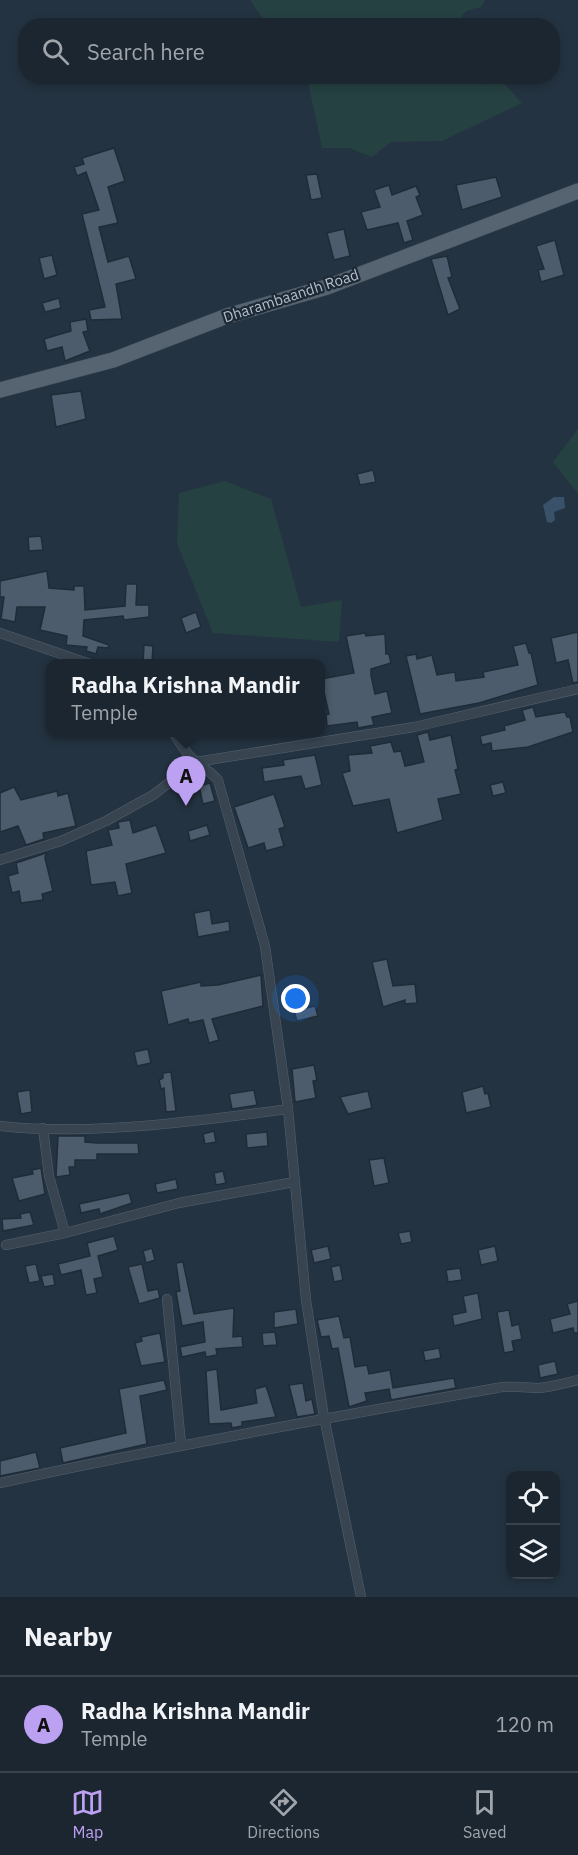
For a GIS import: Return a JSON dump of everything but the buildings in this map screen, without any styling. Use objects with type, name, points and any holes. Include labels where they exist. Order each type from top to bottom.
[{"type":"main road","name":"Dharambaandh Road","points":[[0,390],[113,360],[227,316],[327,287],[578,191]]},
{"type":"street","points":[[0,633],[78,659]]},
{"type":"street","points":[[0,860],[61,841],[106,821],[153,795],[196,762],[414,727],[578,689]]},
{"type":"street","points":[[177,737],[196,762],[208,768],[218,780],[265,946],[288,1108],[306,1300],[324,1417],[361,1597]]},
{"type":"street","points":[[0,1126],[43,1128],[222,1118],[288,1108]]},
{"type":"street","points":[[43,1128],[49,1176],[65,1233]]},
{"type":"street","points":[[6,1245],[65,1233],[179,1203],[294,1182]]},
{"type":"street","points":[[167,1299],[181,1444]]},
{"type":"street","points":[[0,1483],[181,1444],[324,1417],[389,1408],[501,1387],[540,1388],[578,1380]]},
{"type":"green space","points":[[250,0],[485,0],[481,7],[466,11],[460,18],[262,18]]},
{"type":"green space","points":[[308,84],[505,84],[522,103],[442,141],[391,142],[372,157],[349,148],[322,148]]},
{"type":"green space","points":[[578,429],[578,494],[553,462]]},
{"type":"green space","points":[[225,481],[271,499],[301,607],[342,600],[339,642],[213,633],[177,543],[179,493]]},
{"type":"water","points":[[554,497],[564,497],[565,508],[554,512],[555,520],[551,523],[547,522],[543,505]]},
{"type":"place","name":"Radha Krishna Mandir","points":[[186,806]]}]
